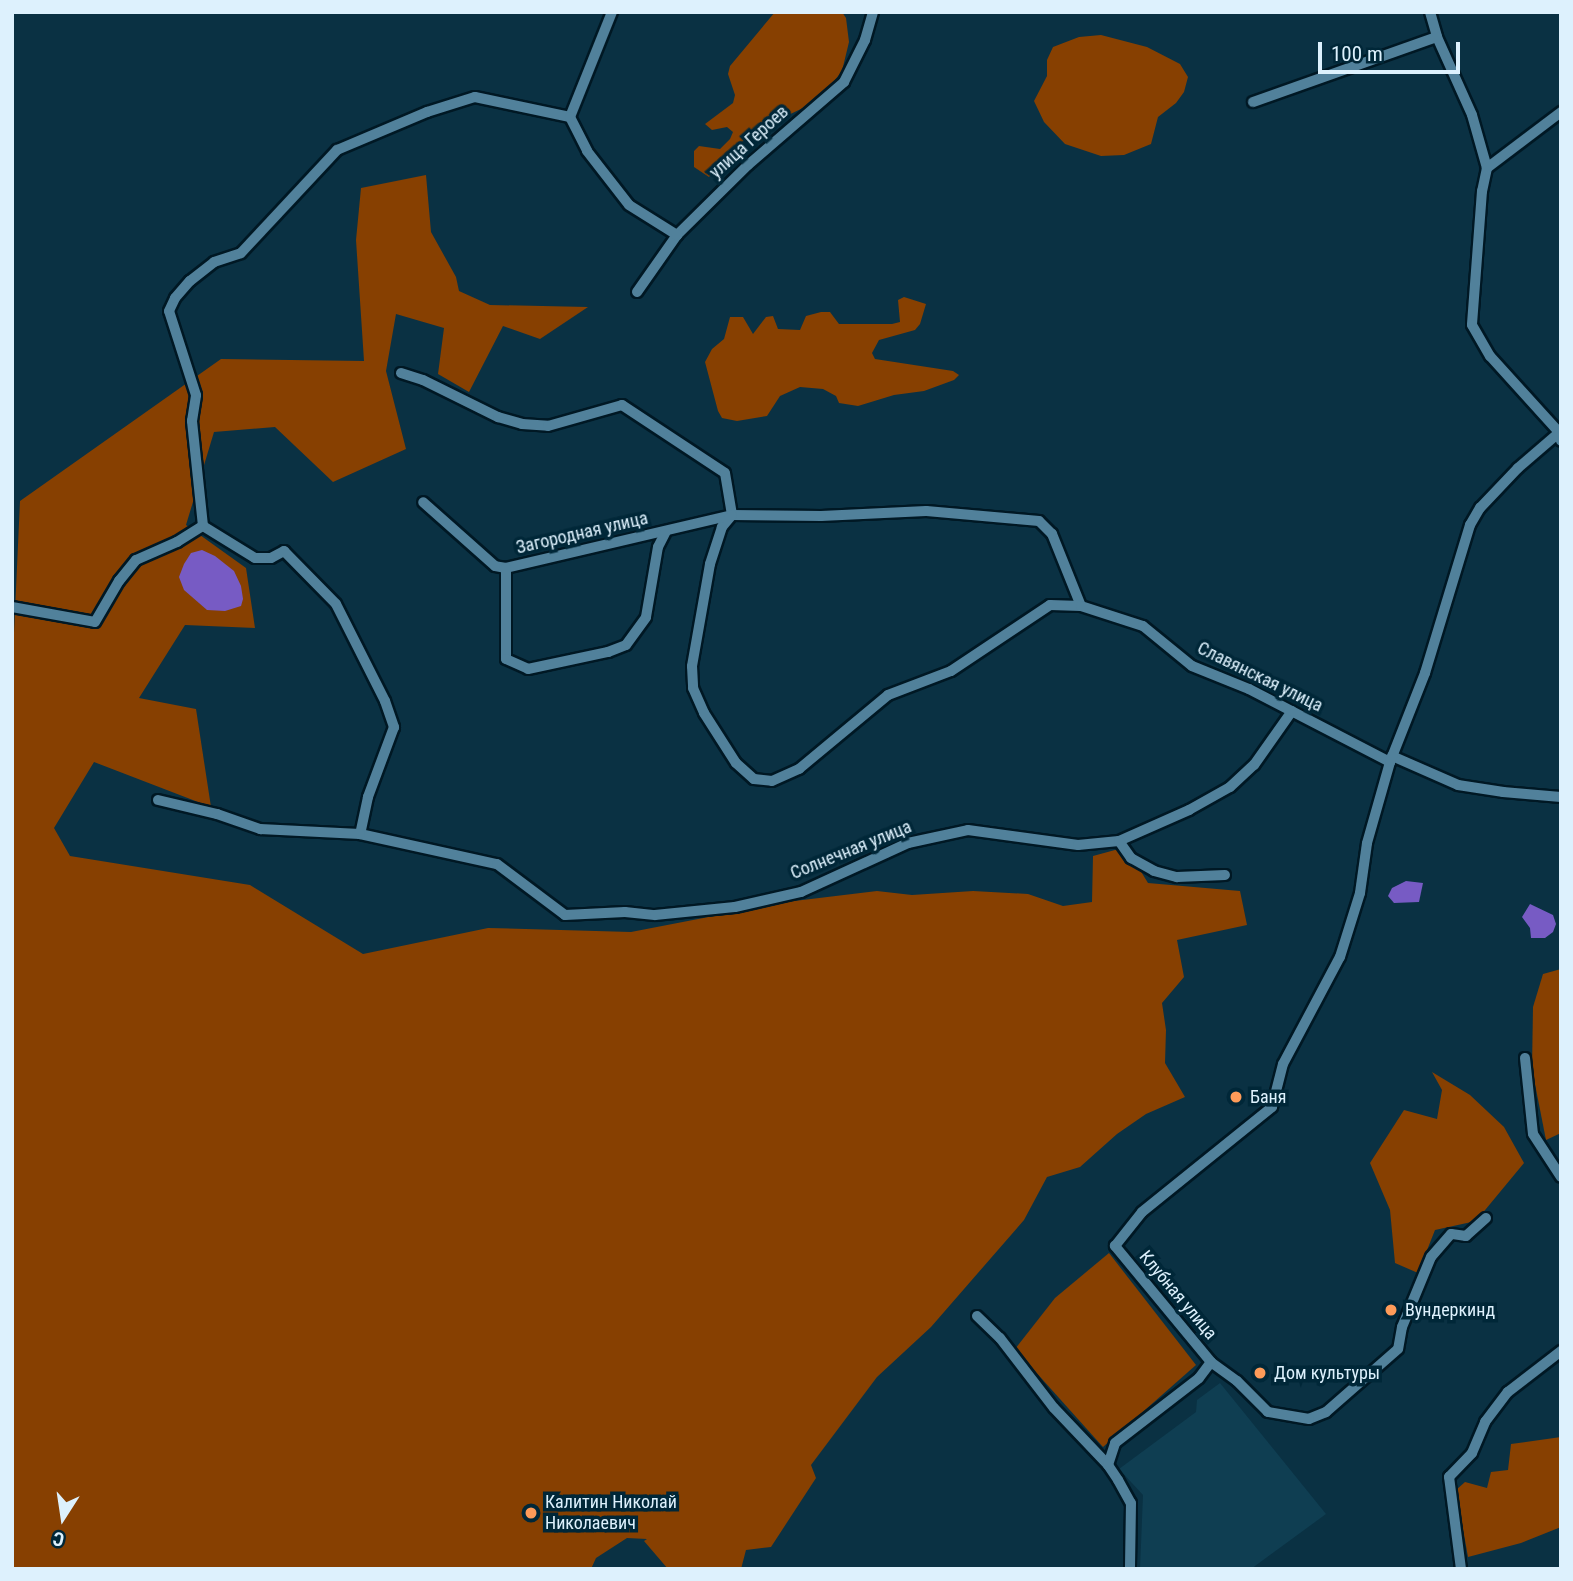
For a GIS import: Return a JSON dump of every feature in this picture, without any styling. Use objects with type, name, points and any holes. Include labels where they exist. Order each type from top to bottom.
[{"type":"street","points":[[612,12],[570,117],[587,151],[629,205],[677,235]]},
{"type":"street","name":"улица Героев","points":[[637,292],[677,235],[748,164],[844,82],[865,40],[873,12]]},
{"type":"street","points":[[1391,759],[1425,673],[1471,525],[1480,508],[1518,468],[1560,434],[1490,355],[1472,325],[1482,191],[1487,168],[1472,115],[1437,37],[1430,12]]},
{"type":"street","points":[[1253,102],[1437,37]]},
{"type":"street","points":[[202,526],[192,421],[196,395],[169,311],[175,298],[190,281],[214,262],[241,253],[337,150],[427,112],[475,97],[570,117]]},
{"type":"street","points":[[1487,168],[1561,112]]},
{"type":"street","points":[[401,373],[423,380],[498,417],[522,424],[548,426],[622,405],[725,473],[732,515]]},
{"type":"street","name":"Загородная улица","points":[[423,502],[495,566],[506,568],[732,515],[926,511],[1039,521],[1052,534],[1081,606]]},
{"type":"street","name":"Славянская улица","points":[[732,515],[722,527],[714,551],[696,635],[693,688],[704,713],[736,763],[754,779],[772,781],[799,769],[888,695],[951,671],[1050,606],[1081,606],[1143,626],[1192,666],[1249,689],[1391,759],[1458,785],[1561,797]]},
{"type":"street","points":[[12,607],[95,622],[119,581],[136,560],[177,542],[202,526]]},
{"type":"street","points":[[202,526],[255,558],[271,558],[284,551],[336,604],[385,701],[394,727],[368,797],[360,834]]},
{"type":"street","name":"Загородная улица","points":[[506,568],[506,659],[528,669],[608,652],[626,645],[646,617],[658,547],[666,531]]},
{"type":"street","name":"Солнечная улица","points":[[158,800],[217,814],[260,829],[360,834],[497,864],[565,915],[625,912],[655,915],[735,906],[801,892],[908,843],[968,830],[1078,845],[1119,841],[1189,810],[1230,787],[1254,765],[1292,711]]},
{"type":"street","name":"Клубная улица","points":[[1108,1465],[1115,1443],[1199,1378],[1211,1362],[1115,1246],[1142,1212],[1272,1107],[1283,1064],[1340,957],[1360,892],[1367,843],[1391,759]]},
{"type":"street","points":[[1119,841],[1130,858],[1154,871],[1177,877],[1225,875]]},
{"type":"street","points":[[1525,1058],[1534,1134],[1561,1177]]},
{"type":"street","points":[[1211,1362],[1237,1381],[1268,1412],[1309,1419],[1326,1412],[1398,1349],[1402,1327],[1431,1257],[1451,1234],[1466,1236],[1486,1218]]},
{"type":"street","points":[[977,1316],[1000,1338],[1054,1408],[1108,1465],[1131,1503],[1130,1569]]},
{"type":"street","points":[[1461,1569],[1449,1477],[1472,1453],[1485,1422],[1508,1392],[1561,1351]]},
{"type":"shaded area","points":[[775,12],[842,12],[846,18],[849,42],[842,71],[824,94],[805,107],[751,133],[709,177],[694,167],[694,151],[699,146],[720,149],[730,139],[733,132],[727,127],[712,130],[705,124],[733,103],[735,95],[728,74],[730,66]]},
{"type":"shaded area","points":[[1101,35],[1147,47],[1180,64],[1188,77],[1184,92],[1176,103],[1158,117],[1151,144],[1124,155],[1101,156],[1065,144],[1044,122],[1034,101],[1047,76],[1047,60],[1053,47],[1079,37]]},
{"type":"shaded area","points":[[426,175],[431,232],[456,277],[459,291],[490,305],[588,307],[540,339],[503,326],[469,392],[438,374],[444,328],[396,314],[386,371],[406,449],[333,482],[275,427],[214,432],[186,525],[246,568],[255,628],[185,625],[139,698],[196,709],[211,807],[94,762],[54,828],[70,856],[250,885],[363,954],[488,928],[631,932],[786,902],[877,891],[912,895],[973,891],[1028,894],[1063,906],[1092,902],[1093,856],[1126,847],[1148,883],[1240,891],[1247,925],[1177,940],[1184,977],[1162,1003],[1166,1030],[1165,1063],[1185,1097],[1146,1114],[1117,1134],[1080,1167],[1047,1177],[1024,1220],[931,1327],[877,1377],[811,1465],[816,1478],[771,1547],[746,1550],[741,1569],[668,1569],[644,1541],[647,1539],[627,1538],[596,1558],[591,1569],[12,1569],[12,677],[20,501],[221,359],[364,361],[356,240],[361,188]]},
{"type":"shaded area","points":[[904,297],[926,304],[920,324],[915,330],[879,340],[872,353],[875,359],[953,371],[959,375],[954,380],[924,391],[894,395],[858,406],[839,403],[836,396],[823,389],[800,387],[780,396],[767,416],[737,421],[722,418],[705,362],[712,349],[724,339],[730,317],[743,317],[753,334],[766,317],[773,316],[778,329],[800,330],[806,316],[821,312],[830,312],[839,324],[892,324],[900,322],[898,300]]},
{"type":"shaded area","points":[[202,550],[215,556],[234,571],[241,586],[241,606],[225,611],[207,610],[184,590],[179,577],[184,564],[191,553]]},
{"type":"shaded area","points":[[1406,881],[1423,883],[1419,902],[1394,903],[1388,896],[1392,888]]},
{"type":"shaded area","points":[[1530,904],[1553,915],[1556,924],[1553,932],[1545,938],[1531,938],[1530,928],[1522,917]]},
{"type":"shaded area","points":[[1561,969],[1561,1133],[1546,1140],[1532,1069],[1533,1007],[1543,974]]},
{"type":"shaded area","points":[[1432,1072],[1470,1095],[1504,1127],[1524,1163],[1476,1221],[1435,1230],[1418,1273],[1395,1263],[1390,1210],[1370,1163],[1404,1110],[1437,1119],[1442,1090]]},
{"type":"shaded area","points":[[1109,1253],[1196,1365],[1103,1447],[1015,1349],[1055,1298]]},
{"type":"shaded area","points":[[1220,1383],[1326,1514],[1251,1569],[1140,1569],[1143,1495],[1119,1469],[1196,1412],[1197,1400]]},
{"type":"shaded area","points":[[1561,1437],[1561,1527],[1521,1543],[1468,1557],[1456,1490],[1465,1482],[1487,1488],[1491,1472],[1508,1470],[1511,1444]]},
{"type":"place","name":"Баня","points":[[1236,1097]]},
{"type":"place","name":"Вундеркинд","points":[[1391,1310]]},
{"type":"place","name":"Дом культуры","points":[[1260,1373]]},
{"type":"place","name":"Калитин Николай Николаевич","points":[[531,1513]]}]
